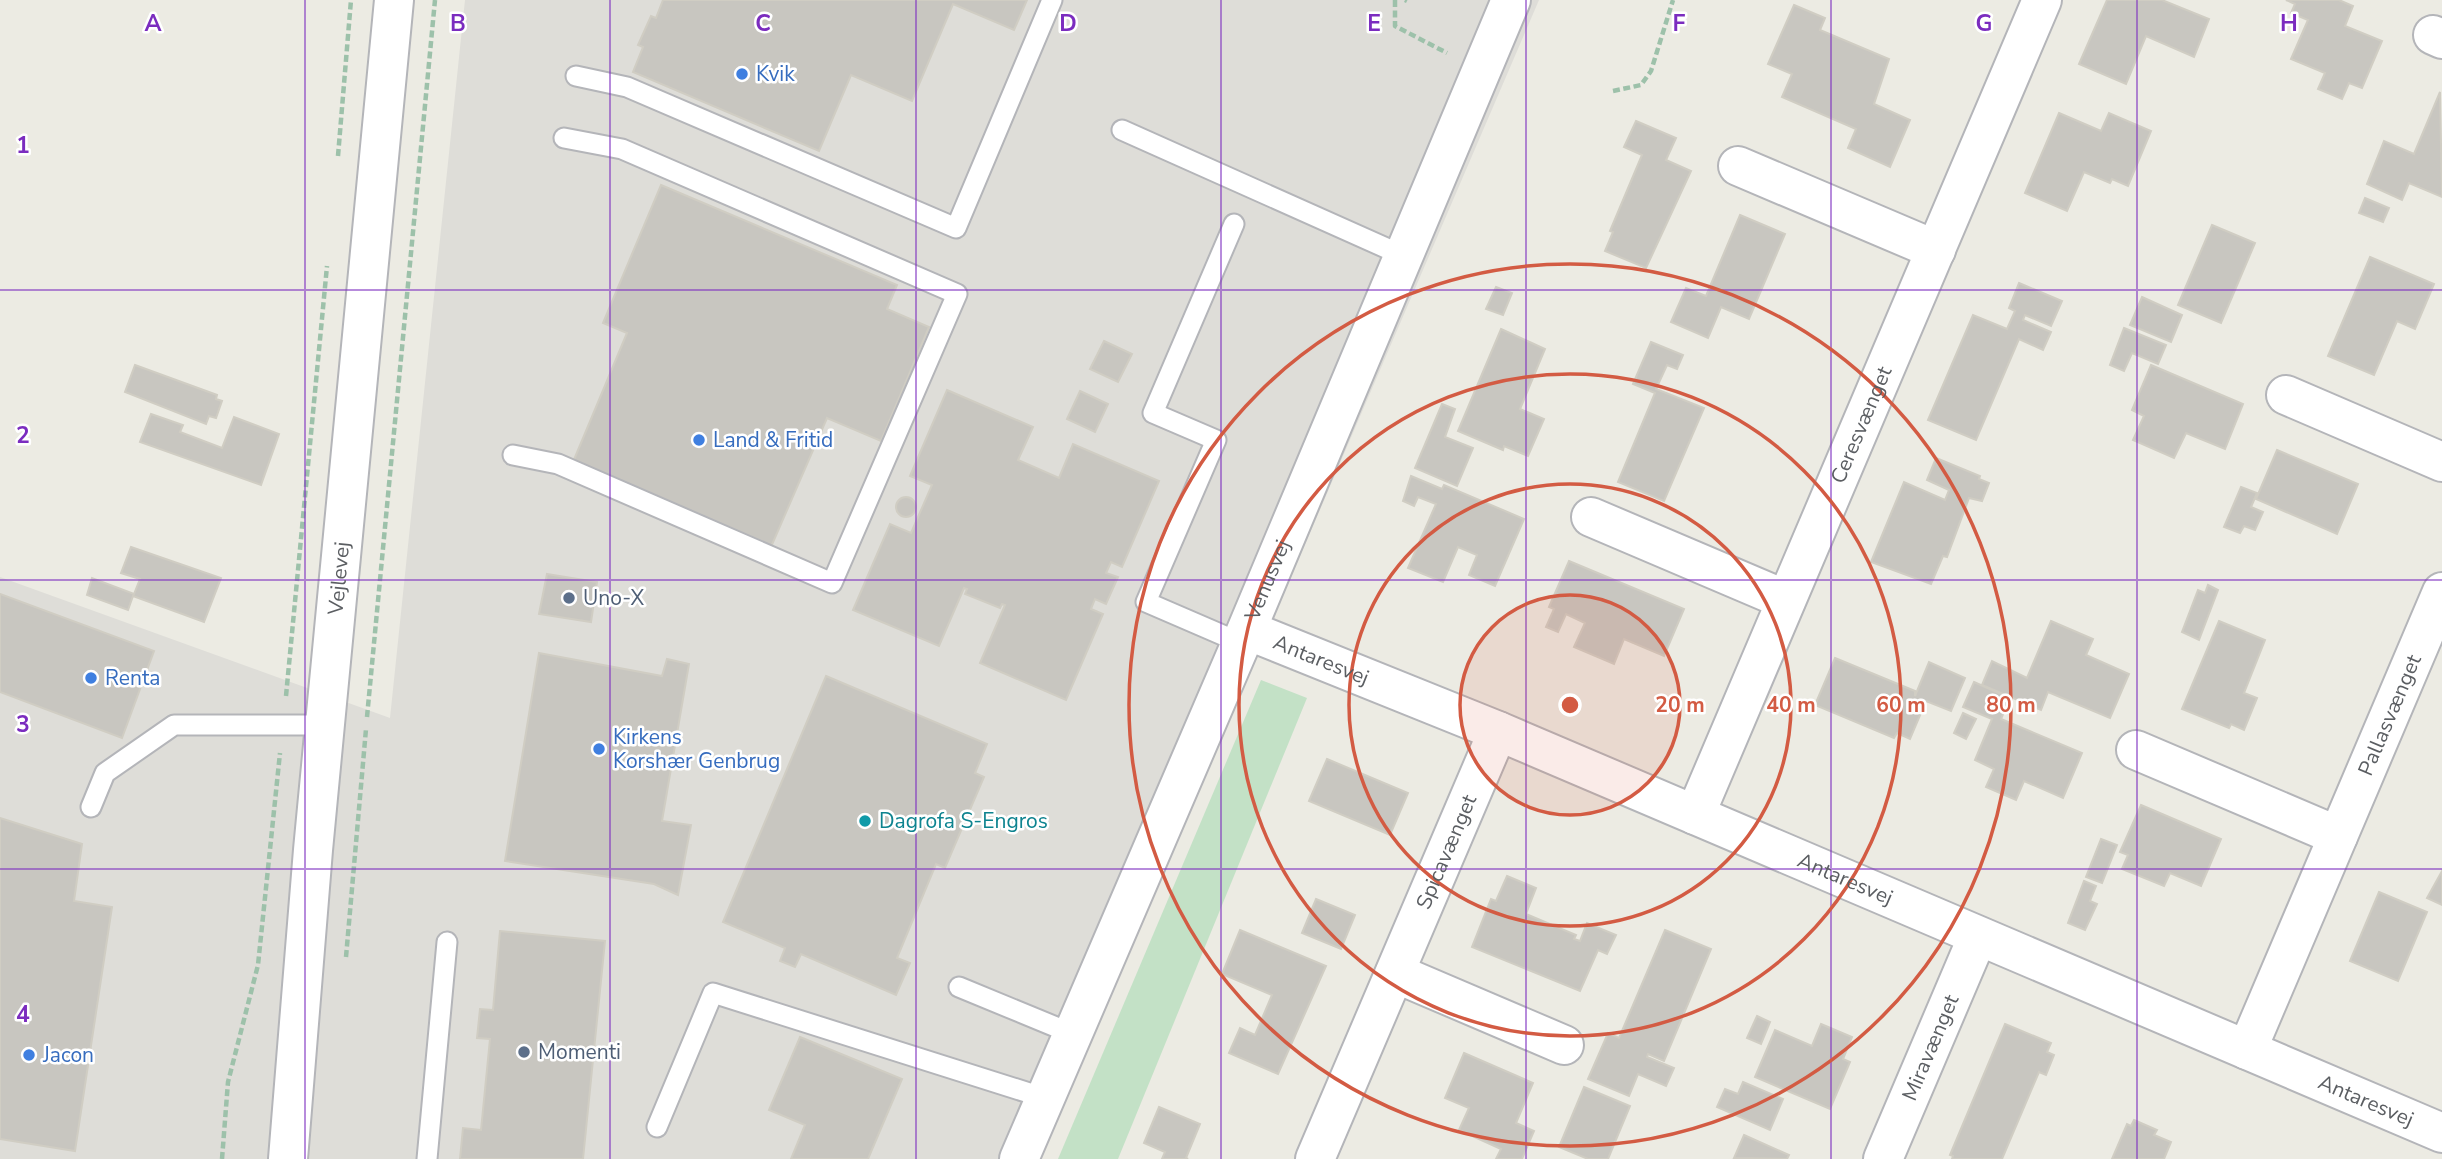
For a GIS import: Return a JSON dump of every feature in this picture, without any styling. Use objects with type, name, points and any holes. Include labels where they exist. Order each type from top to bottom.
[{"type":"street","name":"Vejlevej","points":[[288,1159],[394,0]]},
{"type":"street","name":"Venusvej","points":[[1019,1159],[1244,636],[1511,0]]},
{"type":"street","name":"Ceresvænget","points":[[1695,815],[2042,0]]},
{"type":"street","points":[[1738,166],[1936,250]]},
{"type":"street","points":[[2286,395],[2442,461]]},
{"type":"street","points":[[1591,517],[1786,600]]},
{"type":"street","name":"Pallasvænget","points":[[2247,1050],[2442,592]]},
{"type":"street","name":"Antaresvej","points":[[1244,636],[1498,731],[2442,1133]]},
{"type":"street","name":"Spicavænget","points":[[1315,1159],[1498,731]]},
{"type":"street","points":[[2136,750],[2338,836]]},
{"type":"street","name":"Miravænget","points":[[1883,1159],[1978,936]]},
{"type":"street","points":[[1395,973],[1564,1045]]},
{"type":"lane","points":[[576,76],[627,87],[956,228],[1052,0]]},
{"type":"lane","points":[[1122,130],[1404,256]]},
{"type":"lane","points":[[513,455],[558,464],[832,583],[957,294],[622,149],[564,138]]},
{"type":"lane","points":[[1234,225],[1153,413],[1216,440],[1146,602],[1244,636]]},
{"type":"lane","points":[[91,807],[104,773],[174,725],[326,725]]},
{"type":"lane","points":[[427,1159],[447,942]]},
{"type":"lane","points":[[960,987],[1073,1034]]},
{"type":"lane","points":[[657,1127],[713,993],[1045,1098]]},
{"type":"path","points":[[337,158],[351,0]]},
{"type":"path","points":[[349,927],[435,0]]},
{"type":"path","points":[[1395,0],[1395,26],[1414,38]]},
{"type":"path","points":[[1614,91],[1641,85],[1651,71],[1673,0]]},
{"type":"path","points":[[222,1159],[228,1082],[258,965],[327,264]]},
{"type":"shaded area","points":[[465,0],[1539,0],[1041,1159],[0,1159],[0,577],[390,718]]},
{"type":"green space","points":[[1261,680],[1307,698],[1118,1159],[1058,1159]]},
{"type":"building","points":[[663,0],[1027,0],[1014,30],[953,4],[912,101],[851,75],[819,151],[633,72],[643,47],[638,45],[651,16],[656,18]]},
{"type":"building","points":[[2107,0],[2162,0],[2209,19],[2194,57],[2146,36],[2126,84],[2079,64]]},
{"type":"building","points":[[2286,0],[2339,0],[2353,6],[2345,26],[2382,41],[2362,88],[2349,83],[2342,99],[2318,89],[2325,73],[2291,59],[2308,20],[2291,13],[2295,4]]},
{"type":"building","points":[[1794,5],[1825,18],[1820,30],[1889,59],[1874,104],[1910,120],[1890,167],[1848,148],[1856,129],[1782,97],[1792,74],[1768,64]]},
{"type":"building","points":[[2440,92],[2442,197],[2409,183],[2402,200],[2367,184],[2384,141],[2414,154]]},
{"type":"building","points":[[2059,113],[2101,131],[2109,113],[2151,131],[2128,186],[2112,179],[2110,183],[2084,172],[2067,211],[2025,193]]},
{"type":"building","points":[[1636,121],[1676,138],[1666,160],[1691,171],[1646,268],[1605,251],[1613,232],[1610,231],[1642,155],[1624,147]]},
{"type":"building","points":[[661,185],[897,285],[887,309],[929,327],[881,441],[827,418],[771,547],[573,462],[627,333],[603,323]]},
{"type":"building","points":[[2365,198],[2389,208],[2383,222],[2359,213]]},
{"type":"building","points":[[1740,215],[1785,234],[1749,319],[1721,307],[1708,338],[1671,322],[1686,288],[1706,296]]},
{"type":"building","points":[[2212,225],[2255,243],[2221,323],[2178,305]]},
{"type":"building","points":[[2370,257],[2434,284],[2415,329],[2397,321],[2374,375],[2328,356]]},
{"type":"building","points":[[2019,283],[2062,301],[2051,326],[2025,315],[2023,320],[2051,332],[2043,350],[2019,339],[1976,440],[1928,420],[1973,315],[2007,329],[2015,311],[2009,308]]},
{"type":"building","points":[[1496,287],[1512,293],[1503,315],[1486,309]]},
{"type":"building","points":[[2142,297],[2182,315],[2171,342],[2130,325]]},
{"type":"building","points":[[2124,328],[2166,345],[2158,364],[2132,353],[2124,371],[2110,365]]},
{"type":"building","points":[[1501,329],[1545,349],[1520,409],[1544,419],[1528,456],[1504,446],[1503,450],[1458,431]]},
{"type":"building","points":[[1104,341],[1132,354],[1118,382],[1090,369]]},
{"type":"building","points":[[1651,342],[1683,355],[1677,369],[1667,365],[1656,389],[1704,408],[1664,501],[1618,482],[1655,393],[1633,384]]},
{"type":"building","points":[[135,365],[217,395],[216,399],[222,401],[216,418],[209,416],[206,424],[125,392]]},
{"type":"building","points":[[2151,365],[2243,404],[2225,449],[2186,433],[2174,458],[2133,440],[2144,416],[2132,410]]},
{"type":"building","points":[[947,390],[1033,427],[1018,460],[1059,478],[1073,444],[1159,481],[1122,567],[1111,562],[1106,573],[1118,577],[1106,604],[1095,599],[1091,609],[1103,614],[1066,700],[980,663],[1005,605],[1002,604],[1000,608],[965,594],[967,589],[964,588],[939,646],[853,610],[890,524],[911,533],[932,485],[910,476]]},
{"type":"building","points":[[1080,391],[1108,404],[1095,432],[1067,419]]},
{"type":"building","points":[[1442,404],[1455,409],[1445,437],[1473,448],[1457,486],[1415,468]]},
{"type":"building","points":[[151,414],[183,425],[180,432],[222,448],[234,417],[279,434],[261,485],[140,442]]},
{"type":"building","points":[[2277,450],[2358,484],[2337,534],[2256,499]]},
{"type":"building","points":[[1936,458],[1980,476],[1979,479],[1989,483],[1982,501],[1969,498],[1947,557],[1943,556],[1931,584],[1871,562],[1904,482],[1945,500],[1949,490],[1927,480]]},
{"type":"building","points":[[1411,476],[1442,489],[1444,485],[1524,519],[1495,586],[1469,575],[1477,555],[1458,547],[1443,582],[1408,568],[1436,504],[1418,497],[1414,506],[1403,501]]},
{"type":"building","points":[[2241,487],[2257,493],[2251,507],[2263,512],[2255,530],[2244,526],[2240,533],[2224,527]]},
{"type":"building","points":[[902,497],[910,497],[916,507],[910,517],[902,517],[896,511],[896,503]]},
{"type":"building","points":[[131,547],[221,578],[204,622],[133,596],[128,610],[87,595],[92,578],[134,594],[140,579],[121,573]]},
{"type":"building","points":[[1569,561],[1684,609],[1664,656],[1624,639],[1614,664],[1574,647],[1585,623],[1566,614],[1558,632],[1546,627],[1554,609],[1549,607]]},
{"type":"building","points":[[547,574],[597,582],[591,622],[539,614]]},
{"type":"building","points":[[2208,585],[2218,590],[2199,640],[2182,632],[2198,590],[2205,593]]},
{"type":"building","points":[[0,594],[154,651],[122,738],[0,692]]},
{"type":"building","points":[[2051,621],[2093,639],[2086,655],[2129,674],[2110,718],[2048,692],[2041,710],[1982,685],[1992,661],[2027,678]]},
{"type":"building","points":[[2219,621],[2265,640],[2244,693],[2257,698],[2244,730],[2231,724],[2229,728],[2182,709]]},
{"type":"building","name":"Kirkens Korshær Genbrug","points":[[539,653],[662,676],[667,659],[689,664],[662,821],[691,825],[678,895],[654,884],[505,861]]},
{"type":"building","points":[[1835,658],[1915,691],[1915,696],[1929,662],[1965,678],[1951,711],[1926,701],[1910,739],[1897,733],[1894,738],[1815,705]]},
{"type":"building","name":"Dagrofa S-Engros","points":[[826,676],[987,744],[975,773],[984,777],[945,868],[936,864],[897,958],[910,963],[896,995],[801,954],[795,967],[780,961],[785,948],[723,922]]},
{"type":"building","points":[[1974,682],[2010,698],[2001,719],[2082,753],[2063,798],[2024,781],[2016,800],[1986,787],[1994,769],[1975,760],[1992,719],[1963,707]]},
{"type":"building","points":[[1963,713],[1976,719],[1966,739],[1954,733]]},
{"type":"building","points":[[1327,759],[1408,793],[1390,835],[1309,801]]},
{"type":"building","points":[[2141,805],[2221,839],[2201,886],[2170,873],[2164,886],[2122,869],[2128,855],[2120,852]]},
{"type":"building","points":[[0,818],[82,844],[74,901],[112,907],[75,1151],[0,1139]]},
{"type":"building","points":[[2101,839],[2117,845],[2102,883],[2086,877]]},
{"type":"building","points":[[2442,871],[2442,905],[2427,898]]},
{"type":"building","points":[[1507,876],[1536,888],[1526,914],[1576,935],[1574,939],[1580,941],[1587,923],[1616,935],[1607,954],[1598,950],[1580,991],[1472,947],[1491,899],[1496,901]]},
{"type":"building","points":[[2084,881],[2096,886],[2090,901],[2097,904],[2085,930],[2068,923]]},
{"type":"building","points":[[2379,892],[2427,912],[2398,981],[2350,961]]},
{"type":"building","points":[[1316,899],[1355,915],[1341,949],[1302,933]]},
{"type":"building","points":[[1240,930],[1326,966],[1278,1074],[1229,1053],[1240,1028],[1255,1035],[1272,995],[1222,974]]},
{"type":"building","points":[[1665,930],[1711,949],[1664,1061],[1648,1054],[1647,1057],[1674,1068],[1666,1086],[1638,1074],[1629,1096],[1588,1079],[1608,1033],[1619,1038]]},
{"type":"building","points":[[500,931],[605,941],[583,1159],[460,1159],[463,1128],[481,1130],[490,1039],[477,1038],[480,1009],[493,1010]]},
{"type":"building","points":[[1757,1016],[1770,1022],[1761,1044],[1747,1038]]},
{"type":"building","points":[[1821,1024],[1852,1037],[1843,1059],[1850,1062],[1830,1109],[1755,1077],[1775,1030],[1812,1046]]},
{"type":"building","points":[[2005,1024],[2051,1043],[2047,1052],[2054,1055],[2046,1075],[2039,1072],[2002,1159],[1952,1159],[1953,1156],[1950,1155]]},
{"type":"building","points":[[800,1037],[902,1079],[868,1159],[791,1159],[805,1125],[769,1110]]},
{"type":"building","points":[[1464,1053],[1533,1083],[1516,1123],[1534,1131],[1522,1159],[1496,1159],[1501,1149],[1459,1130],[1469,1108],[1445,1098]]},
{"type":"building","points":[[1743,1082],[1783,1099],[1770,1130],[1717,1107],[1725,1089],[1738,1094]]},
{"type":"building","points":[[1584,1087],[1630,1106],[1608,1159],[1588,1159],[1559,1147]]},
{"type":"building","points":[[1159,1107],[1200,1124],[1186,1158],[1188,1159],[1162,1159],[1165,1152],[1144,1143]]},
{"type":"building","points":[[2134,1120],[2157,1130],[2154,1135],[2171,1142],[2164,1159],[2112,1159],[2127,1124],[2131,1126]]},
{"type":"building","points":[[1744,1135],[1789,1155],[1787,1159],[1734,1158]]},
{"type":"place","name":"Kvik","points":[[742,74]]},
{"type":"place","name":"Land & Fritid","points":[[699,440]]},
{"type":"place","name":"Uno-X","points":[[569,598]]},
{"type":"place","name":"Renta","points":[[91,678]]},
{"type":"place","name":"Kirkens Korshær Genbrug","points":[[599,749]]},
{"type":"place","name":"Dagrofa S-Engros","points":[[865,821]]},
{"type":"place","name":"Momenti","points":[[524,1052]]},
{"type":"place","name":"Jacon","points":[[29,1055]]}]
